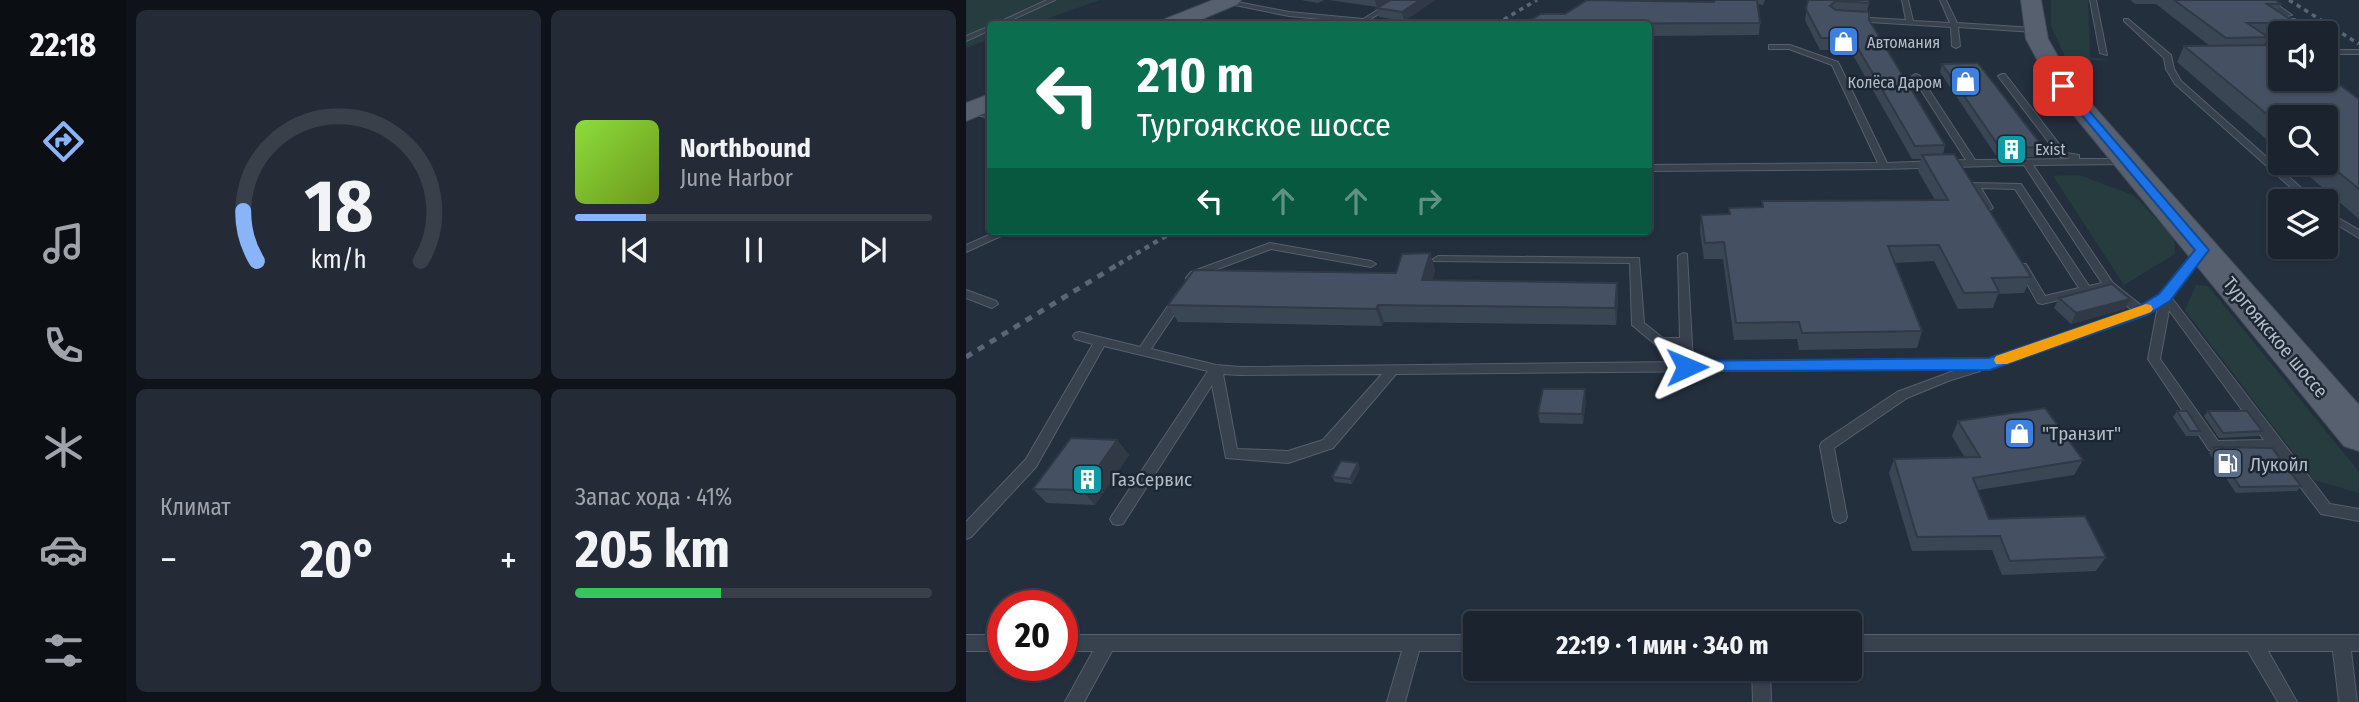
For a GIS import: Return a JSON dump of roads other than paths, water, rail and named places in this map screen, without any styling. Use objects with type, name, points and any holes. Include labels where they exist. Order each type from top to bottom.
[{"type":"main road","points":[[1180,21],[1229,1]]},
{"type":"main road","name":"Тургоякское шоссе","points":[[2033,15],[2048,62],[2113,161],[2202,250],[2359,434]]},
{"type":"lane","points":[[1005,21],[1052,0]]},
{"type":"lane","points":[[1229,1],[1289,14],[1364,21],[1399,0]]},
{"type":"lane","points":[[1905,0],[1910,22]]},
{"type":"lane","points":[[1943,0],[1954,24],[1956,46]]},
{"type":"lane","points":[[2092,0],[2104,53]]},
{"type":"lane","points":[[2265,0],[2296,21]]},
{"type":"lane","points":[[1289,14],[1292,18],[1312,21]]},
{"type":"lane","points":[[1847,18],[1954,24],[2033,15]]},
{"type":"lane","points":[[2126,20],[2168,57],[2170,69],[2178,82],[2298,189]]},
{"type":"lane","points":[[966,39],[987,29]]},
{"type":"lane","points":[[1772,47],[1790,47],[1835,64],[1884,166]]},
{"type":"lane","points":[[2338,49],[2343,52]]},
{"type":"lane","points":[[2338,52],[2359,52]]},
{"type":"lane","points":[[2168,57],[2180,57]]},
{"type":"lane","points":[[1916,76],[1972,163]]},
{"type":"lane","points":[[2002,76],[2063,155],[2113,161]]},
{"type":"lane","points":[[1652,168],[2113,161]]},
{"type":"lane","points":[[2027,163],[2109,286],[2141,311]]},
{"type":"lane","points":[[1994,220],[1974,185],[2018,186],[2086,290]]},
{"type":"lane","points":[[2338,222],[2359,235]]},
{"type":"lane","points":[[966,249],[998,235]]},
{"type":"lane","points":[[1143,352],[1195,274],[1270,246],[1371,264]]},
{"type":"lane","points":[[1840,517],[1827,446],[1902,395],[1944,378],[2141,311],[2165,298],[2202,250]]},
{"type":"lane","points":[[2015,254],[2042,300],[2109,286]]},
{"type":"lane","points":[[1683,256],[1687,367]]},
{"type":"lane","points":[[1438,259],[1635,260],[1638,325],[1660,342],[1686,342]]},
{"type":"lane","points":[[966,294],[992,304]]},
{"type":"lane","points":[[2165,298],[2154,359],[2214,446],[2276,445]]},
{"type":"lane","points":[[2165,298],[2326,510],[2359,515]]},
{"type":"lane","points":[[1079,335],[1216,369],[1391,372],[1990,364]]},
{"type":"lane","points":[[966,532],[1031,463],[1101,341]]},
{"type":"lane","points":[[1216,369],[1231,454],[1288,457],[1328,444],[1391,372]]},
{"type":"lane","points":[[1118,519],[1216,369]]},
{"type":"lane","points":[[966,643],[987,643]]},
{"type":"lane","points":[[1078,643],[1463,643]]},
{"type":"lane","points":[[1074,702],[1107,643]]},
{"type":"lane","points":[[1396,702],[1413,643]]},
{"type":"lane","points":[[1862,643],[2350,643],[2348,702]]},
{"type":"lane","points":[[2253,643],[2288,702]]},
{"type":"lane","points":[[1761,681],[1762,702]]},
{"type":"railway","points":[[1501,21],[1537,0]]},
{"type":"railway","points":[[2289,0],[2359,44]]},
{"type":"railway","points":[[1119,264],[1167,235]]},
{"type":"railway","points":[[966,357],[1122,262]]},
{"type":"place","name":"Автомания","points":[[1844,42]]},
{"type":"place","name":"Колёса Даром","points":[[1965,82]]},
{"type":"place","name":"Exist","points":[[2012,149]]},
{"type":"place","name":"\"Транзит\"","points":[[2019,433]]},
{"type":"place","name":"Лукойл","points":[[2227,464]]},
{"type":"place","name":"ГазСервис","points":[[1088,479]]}]
